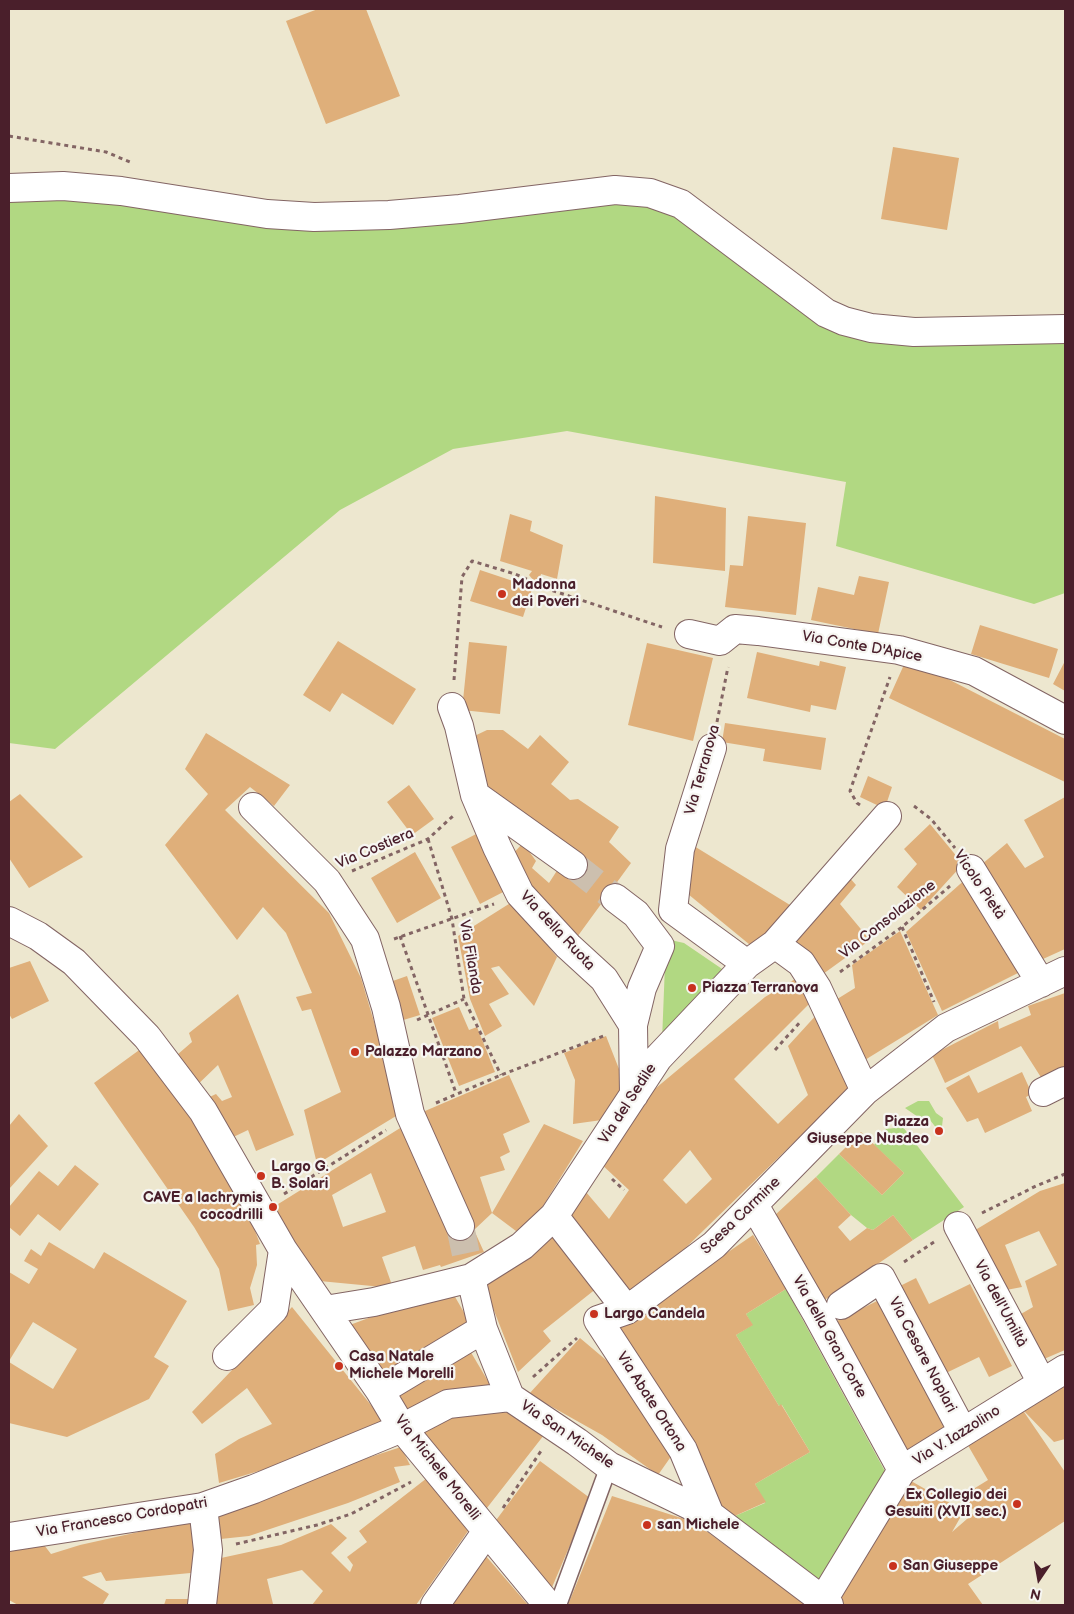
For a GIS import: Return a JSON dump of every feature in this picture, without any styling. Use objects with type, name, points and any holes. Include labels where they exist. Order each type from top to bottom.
[{"type":"street","points":[[9,188],[63,186],[121,191],[267,214],[314,217],[389,215],[460,209],[615,190],[650,192],[681,204],[826,313],[844,321],[871,328],[914,332],[1065,329]]},
{"type":"street","points":[[689,634],[720,641],[735,629]]},
{"type":"street","name":"Via Conte D'Apice","points":[[735,629],[758,630],[899,650],[974,670],[1065,720]]},
{"type":"street","name":"Via della Ruota","points":[[452,707],[459,726],[475,795],[520,894],[568,946],[604,979],[633,1025]]},
{"type":"street","name":"Via Terranova","points":[[712,748],[680,849],[673,910],[747,964]]},
{"type":"street","points":[[475,795],[573,865]]},
{"type":"street","points":[[253,806],[326,881],[365,939],[386,1007],[410,1114],[460,1226]]},
{"type":"street","name":"Via del Sedile","points":[[325,1310],[374,1302],[471,1278],[522,1246],[554,1216],[658,1058],[747,964],[775,944],[887,816]]},
{"type":"street","name":"Vicolo Pietà","points":[[971,869],[1041,983]]},
{"type":"street","points":[[615,898],[636,914],[660,946],[642,988],[633,1025],[634,1095]]},
{"type":"street","name":"Via Michele Morelli","points":[[9,921],[38,936],[74,962],[146,1036],[203,1111],[283,1250],[380,1391],[402,1428],[548,1605]]},
{"type":"street","points":[[775,944],[801,963],[820,993],[865,1091]]},
{"type":"street","name":"Scesa Carmine","points":[[598,1320],[627,1310],[714,1245],[865,1091],[946,1028],[1065,971]]},
{"type":"street","name":"Via della Gran Corte","points":[[754,1205],[817,1314],[902,1470]]},
{"type":"street","points":[[554,1216],[627,1310]]},
{"type":"street","name":"Via dell'Umiltà","points":[[958,1226],[1042,1383]]},
{"type":"street","points":[[227,1356],[274,1310],[283,1250]]},
{"type":"street","name":"Via San Michele","points":[[471,1278],[482,1328],[510,1397],[609,1466],[710,1515],[824,1604]]},
{"type":"street","name":"Via Cesare Noplari","points":[[841,1305],[881,1278],[963,1432]]},
{"type":"street","name":"Via Abate Ortona","points":[[598,1320],[683,1450],[710,1515]]},
{"type":"street","points":[[380,1391],[482,1328]]},
{"type":"street","name":"Via V. Iazzolino","points":[[824,1604],[902,1470],[1065,1369]]},
{"type":"street","points":[[402,1428],[448,1404],[510,1397]]},
{"type":"street","name":"Via Francesco Cordopatri","points":[[9,1537],[203,1507],[254,1489],[402,1428]]},
{"type":"street","points":[[202,1605],[208,1550],[203,1507]]},
{"type":"street","points":[[434,1605],[487,1531]]},
{"type":"lane","points":[[558,1605],[609,1466]]},
{"type":"path","points":[[452,707],[462,577],[472,560],[515,574],[551,590],[652,624],[689,634]]},
{"type":"path","name":"Via Terranova","points":[[712,748],[735,629]]},
{"type":"path","points":[[887,816],[857,803],[850,791],[899,650]]},
{"type":"path","name":"Via Costiera","points":[[326,881],[428,839],[475,795]]},
{"type":"path","name":"Vicolo Pietà","points":[[911,804],[931,819],[971,869]]},
{"type":"path","name":"Via Filanda","points":[[428,839],[452,919],[464,999],[502,1074]]},
{"type":"path","name":"Via Consolazione","points":[[775,1050],[820,993],[971,869]]},
{"type":"path","points":[[368,952],[400,936],[520,894]]},
{"type":"path","points":[[902,927],[946,1028]]},
{"type":"path","points":[[400,936],[456,1094],[502,1074],[633,1025]]},
{"type":"path","points":[[392,1032],[464,999]]},
{"type":"path","points":[[260,1209],[410,1114]]},
{"type":"path","points":[[510,1397],[598,1320]]},
{"type":"path","points":[[487,1531],[556,1428]]},
{"type":"path","points":[[208,1550],[317,1525],[351,1514],[435,1468]]},
{"type":"green space","points":[[9,188],[267,214],[650,193],[826,313],[1065,329],[1065,593],[1034,604],[836,546],[846,482],[567,431],[453,449],[340,510],[55,749],[9,743]]},
{"type":"green space","points":[[666,939],[684,943],[728,973],[662,1041]]},
{"type":"green space","points":[[918,1101],[929,1101],[936,1113],[943,1118],[941,1134],[930,1120],[918,1117],[905,1108]]},
{"type":"green space","points":[[903,1127],[964,1207],[913,1240],[893,1215],[873,1230],[867,1228],[851,1215],[816,1177],[839,1154],[882,1195],[904,1173],[874,1145],[886,1129]]},
{"type":"green space","points":[[786,1289],[887,1475],[821,1586],[728,1519],[765,1503],[755,1484],[810,1452],[782,1405],[779,1406],[736,1335],[752,1325],[746,1314]]},
{"type":"building","points":[[318,9],[366,9],[400,96],[326,124],[286,21]]},
{"type":"building","points":[[893,147],[959,158],[947,230],[881,219]]},
{"type":"building","points":[[655,496],[726,508],[725,571],[653,563]]},
{"type":"building","points":[[510,514],[532,521],[530,531],[563,545],[557,579],[541,574],[540,579],[535,580],[523,617],[470,601],[480,570],[531,587],[533,580],[529,575],[532,571],[500,561]]},
{"type":"building","points":[[748,516],[806,523],[796,615],[725,607],[730,565],[743,566]]},
{"type":"building","points":[[859,576],[889,582],[878,634],[811,620],[818,587],[854,595]]},
{"type":"building","points":[[980,625],[1058,649],[1049,678],[971,654]]},
{"type":"building","points":[[338,641],[416,689],[393,725],[342,693],[330,712],[303,695]]},
{"type":"building","points":[[469,642],[507,646],[500,714],[462,710]]},
{"type":"building","points":[[647,643],[713,658],[693,741],[628,725]]},
{"type":"building","points":[[757,652],[819,666],[820,661],[846,667],[836,710],[811,705],[810,712],[747,698]]},
{"type":"building","points":[[907,658],[1065,739],[1065,782],[889,698]]},
{"type":"building","points":[[1065,661],[1065,691],[1053,684]]},
{"type":"building","points":[[725,723],[826,738],[821,770],[763,761],[765,749],[722,742]]},
{"type":"building","points":[[487,730],[503,730],[528,749],[540,735],[569,762],[551,784],[570,800],[578,799],[619,827],[609,842],[631,863],[572,944],[508,859],[523,843],[536,861],[532,868],[549,883],[558,869],[477,780],[466,740]]},
{"type":"building","points":[[206,733],[290,785],[274,806],[250,787],[225,810],[329,913],[361,978],[401,1113],[317,1164],[304,1110],[341,1092],[311,1009],[302,1011],[296,997],[312,993],[286,933],[263,907],[237,940],[165,845],[208,794],[185,769]]},
{"type":"building","points":[[868,776],[892,787],[887,802],[879,806],[860,797]]},
{"type":"building","points":[[409,785],[434,819],[412,835],[387,802]]},
{"type":"building","points":[[20,794],[83,857],[29,888],[9,858],[9,802]]},
{"type":"building","points":[[1065,797],[1065,949],[1032,964],[975,870],[1007,843],[1025,868],[1044,857],[1024,820]]},
{"type":"building","points":[[930,824],[963,864],[921,910],[897,887],[917,864],[904,849]]},
{"type":"building","points":[[480,832],[509,889],[480,904],[451,847]]},
{"type":"building","points":[[694,846],[790,905],[755,949],[677,885]]},
{"type":"building","points":[[415,852],[441,898],[397,923],[371,878]]},
{"type":"building","points":[[841,868],[856,885],[840,904],[870,940],[823,974],[789,935]]},
{"type":"building","points":[[968,877],[1026,969],[942,1011],[906,932]]},
{"type":"building","points":[[512,902],[557,957],[534,1006],[499,966],[491,968],[509,994],[489,1004],[502,1026],[485,1036],[470,999],[458,936]]},
{"type":"building","points":[[900,931],[938,1015],[860,1063],[834,1001],[855,988],[852,965]]},
{"type":"building","points":[[30,961],[49,1001],[12,1019],[9,1014],[9,968]]},
{"type":"building","points":[[802,975],[814,999],[734,1079],[778,1124],[808,1095],[788,1046],[819,1012],[854,1084],[632,1300],[570,1216],[586,1192],[609,1219],[629,1190],[599,1162],[644,1098],[765,997]],"holes":[[[690,1150],[712,1179],[686,1204],[663,1180]]]},
{"type":"building","points":[[407,976],[420,1015],[400,1021],[387,983]]},
{"type":"building","points":[[1065,993],[1065,1073],[1044,1082],[1021,1046],[945,1083],[932,1055],[998,1021],[999,1029],[1031,1015],[1028,1006]]},
{"type":"building","points":[[238,994],[294,1135],[256,1151],[248,1130],[225,1141],[201,1101],[216,1094],[222,1101],[232,1097],[218,1065],[192,1090],[170,1061],[192,1042],[189,1033]]},
{"type":"building","points":[[459,1007],[469,1030],[477,1027],[495,1072],[459,1086],[432,1018]]},
{"type":"building","points":[[606,1036],[619,1069],[619,1096],[609,1119],[573,1124],[575,1080],[564,1053]]},
{"type":"building","points":[[142,1048],[237,1183],[260,1244],[256,1245],[257,1265],[250,1288],[254,1305],[228,1311],[219,1269],[194,1227],[94,1083]]},
{"type":"building","points":[[1022,1072],[1032,1094],[1026,1097],[1032,1111],[985,1133],[978,1118],[967,1122],[946,1088],[969,1075],[978,1093]]},
{"type":"building","points":[[509,1075],[530,1122],[503,1134],[510,1152],[500,1157],[505,1170],[480,1177],[492,1213],[474,1230],[484,1252],[441,1267],[440,1265],[423,1270],[415,1246],[382,1257],[393,1288],[309,1280],[267,1211],[405,1125],[418,1114]],"holes":[[[371,1173],[386,1212],[343,1227],[332,1195]]]},
{"type":"building","points":[[19,1114],[48,1146],[9,1189],[9,1126]]},
{"type":"building","points":[[544,1124],[583,1141],[530,1227],[520,1234],[492,1213]]},
{"type":"building","points":[[861,1132],[904,1173],[882,1195],[839,1154]]},
{"type":"building","points":[[75,1165],[99,1184],[60,1231],[38,1214],[20,1236],[9,1227],[9,1207],[39,1171],[58,1186]]},
{"type":"building","points":[[816,1177],[851,1215],[838,1227],[850,1241],[867,1228],[873,1230],[893,1215],[913,1240],[817,1305],[774,1216]]},
{"type":"building","points":[[1065,1183],[1065,1350],[1037,1362],[1014,1318],[1033,1307],[1025,1281],[1057,1265],[1039,1231],[1005,1245],[1022,1287],[1001,1291],[972,1232],[1040,1191]]},
{"type":"building","points":[[554,1232],[597,1288],[543,1331],[551,1341],[518,1372],[484,1285]]},
{"type":"building","points":[[753,1235],[786,1289],[746,1314],[753,1325],[736,1335],[779,1406],[781,1404],[810,1452],[755,1484],[766,1502],[728,1519],[616,1329]]},
{"type":"building","points":[[49,1242],[94,1269],[104,1252],[187,1301],[154,1357],[169,1366],[149,1399],[67,1437],[9,1423],[9,1362],[53,1389],[77,1349],[33,1322],[9,1361],[9,1272],[29,1284],[38,1269],[24,1261],[31,1249],[41,1256]]},
{"type":"building","points":[[916,1278],[929,1304],[970,1284],[1012,1366],[989,1377],[979,1357],[944,1374],[900,1286]]},
{"type":"building","points":[[450,1288],[470,1323],[382,1382],[347,1326]]},
{"type":"building","points":[[881,1299],[949,1435],[903,1457],[835,1322]]},
{"type":"building","points":[[292,1307],[387,1425],[312,1455],[219,1483],[215,1454],[239,1439],[272,1424],[247,1388],[202,1424],[192,1412]]},
{"type":"building","points":[[580,1338],[625,1376],[677,1448],[658,1475],[602,1435],[529,1394]]},
{"type":"building","points":[[466,1344],[495,1393],[402,1412],[395,1397]]},
{"type":"building","points":[[1065,1382],[1065,1439],[1054,1442],[1022,1409]]},
{"type":"building","points":[[465,1408],[511,1413],[544,1435],[483,1513],[417,1428]]},
{"type":"building","name":"Ex Collegio dei Gesuiti (XVII sec.)","points":[[1022,1409],[1065,1472],[1065,1521],[968,1584],[983,1605],[845,1605],[835,1599],[904,1477],[964,1511],[952,1532],[975,1512],[962,1496],[988,1480],[966,1442]]},
{"type":"building","points":[[401,1447],[410,1465],[394,1467],[400,1482],[348,1503],[249,1536],[211,1540],[208,1510]]},
{"type":"building","points":[[540,1461],[590,1498],[550,1592],[494,1523]]},
{"type":"building","points":[[427,1478],[468,1531],[416,1605],[312,1605],[323,1591],[302,1570],[267,1579],[273,1604],[271,1605],[212,1605],[221,1558],[281,1545],[331,1524],[347,1538],[331,1553],[350,1572],[353,1565],[347,1557],[367,1542],[359,1531]]},
{"type":"building","points":[[612,1496],[694,1522],[804,1603],[802,1605],[568,1605]]},
{"type":"building","points":[[197,1519],[201,1572],[106,1581],[101,1572],[82,1577],[109,1594],[103,1604],[106,1605],[18,1605],[9,1600],[9,1544],[41,1541],[51,1554],[80,1545]]},
{"type":"building","points":[[485,1555],[528,1605],[442,1605]]},
{"type":"building","points":[[166,1599],[196,1599],[194,1605],[164,1605]]},
{"type":"tunnel","points":[[573,865],[615,898]]},
{"type":"tunnel","points":[[460,1226],[471,1278]]},
{"type":"place","name":"Madonna dei Poveri","points":[[502,594]]},
{"type":"place","name":"Piazza Terranova","points":[[692,988]]},
{"type":"place","name":"Palazzo Marzano","points":[[355,1052]]},
{"type":"place","name":"Piazza Giuseppe Nusdeo","points":[[939,1131]]},
{"type":"place","name":"Largo G. B. Solari","points":[[261,1176]]},
{"type":"place","name":"CAVE a lachrymis cocodrilli","points":[[273,1207]]},
{"type":"place","name":"Largo Candela","points":[[594,1314]]},
{"type":"place","name":"Casa Natale Michele Morelli","points":[[339,1366]]},
{"type":"place","name":"Ex Collegio dei Gesuiti (XVII sec.)","points":[[1017,1504]]},
{"type":"place","name":"san Michele","points":[[647,1525]]},
{"type":"place","name":"San Giuseppe","points":[[893,1566]]}]
